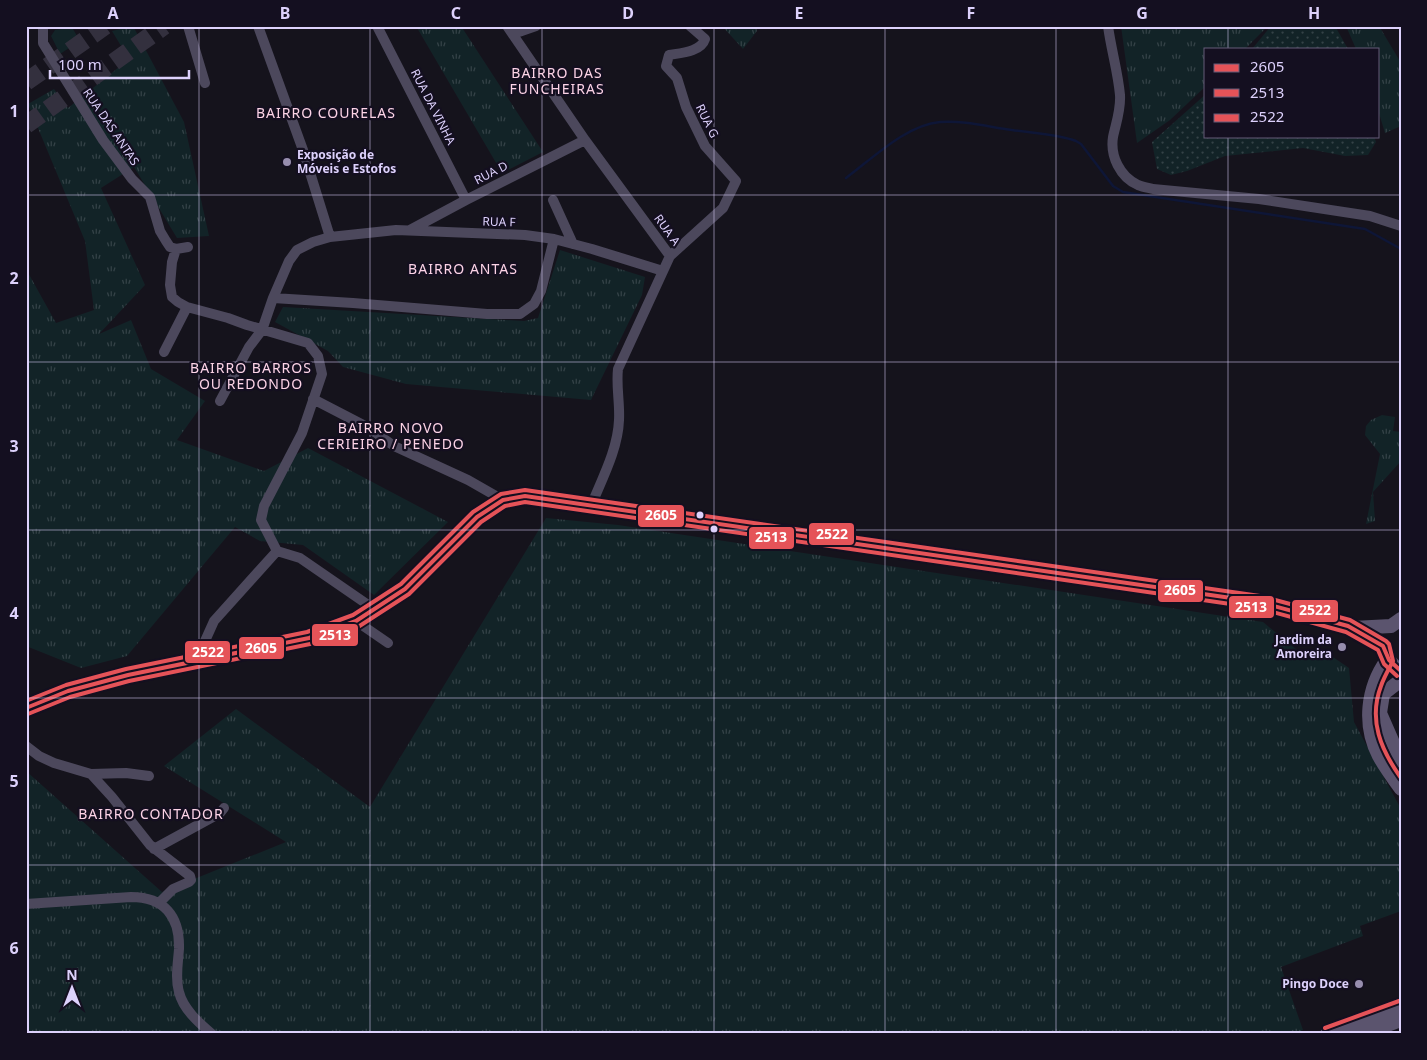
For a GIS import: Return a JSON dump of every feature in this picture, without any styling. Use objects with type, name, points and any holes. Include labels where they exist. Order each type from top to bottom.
[{"type":"main road","points":[[26,708],[68,691],[128,675],[309,638],[356,621],[405,589],[477,517],[503,500],[525,496],[1259,602],[1353,628],[1383,646]]},
{"type":"main road","points":[[1353,628],[1396,622]]},
{"type":"main road","points":[[1396,622],[1385,635],[1383,646],[1387,660],[1392,666],[1401,671]]},
{"type":"main road","points":[[1387,660],[1378,672],[1373,686],[1369,719],[1379,756],[1401,788]]},
{"type":"main road","points":[[1401,680],[1383,694],[1380,713],[1401,761]]},
{"type":"main road","points":[[1327,1034],[1401,1007]]},
{"type":"main road","points":[[1363,1034],[1401,1020]]},
{"type":"street","name":"RUA DAS ANTAS","points":[[43,26],[43,43],[65,80],[103,140],[132,179],[150,197],[160,231],[170,247],[176,249]]},
{"type":"street","points":[[188,26],[205,83]]},
{"type":"street","points":[[258,26],[303,150],[330,237]]},
{"type":"street","name":"RUA DA VINHA","points":[[377,26],[466,200]]},
{"type":"street","points":[[510,30],[536,26]]},
{"type":"street","name":"RUA G","points":[[670,256],[723,208],[736,181],[705,146],[686,107],[677,78],[666,66],[669,55],[700,48],[704,44],[704,40],[690,26]]},
{"type":"street","points":[[1108,26],[1120,95],[1113,148],[1118,166],[1126,177],[1139,186],[1171,191],[1259,199],[1361,214],[1401,226]]},
{"type":"street","name":"RUA A","points":[[510,30],[585,140],[670,256],[618,369],[619,421],[615,443],[591,506]]},
{"type":"street","name":"RUA D","points":[[409,230],[585,140]]},
{"type":"street","points":[[553,200],[573,244]]},
{"type":"street","name":"RUA F","points":[[220,401],[249,347],[262,330],[288,261],[297,250],[313,242],[330,237],[396,230],[525,235],[573,244],[663,272]]},
{"type":"street","points":[[273,298],[486,314],[520,314],[534,304],[540,291],[554,239]]},
{"type":"street","points":[[188,247],[176,249],[172,262],[170,286],[172,297],[187,307],[308,343],[318,356],[322,374],[302,434],[264,506],[262,520],[277,551],[300,558],[374,609]]},
{"type":"street","points":[[164,352],[187,307]]},
{"type":"street","points":[[313,399],[369,428],[394,446],[468,480],[503,500]]},
{"type":"street","points":[[196,661],[214,621],[277,551]]},
{"type":"street","points":[[356,621],[388,643]]},
{"type":"street","points":[[26,746],[54,764],[91,774],[126,773],[149,776]]},
{"type":"street","points":[[91,774],[154,849],[191,877],[189,882],[173,889],[159,903]]},
{"type":"street","points":[[154,849],[220,813],[224,808]]},
{"type":"street","points":[[26,904],[130,897],[144,898],[159,903],[171,914],[177,929],[179,948],[178,986],[181,1000],[191,1014],[212,1034]]},
{"type":"green space","points":[[133,26],[184,122],[209,236],[177,238],[134,167],[101,188],[145,285],[99,334],[131,320],[151,369],[205,401],[177,440],[264,471],[308,448],[448,522],[374,595],[303,545],[260,541],[235,527],[127,656],[81,668],[26,646],[26,269],[56,323],[94,310],[85,241],[28,104],[54,89],[68,108],[129,59],[112,31]]},
{"type":"green space","points":[[416,26],[461,26],[543,152],[502,173]]},
{"type":"green space","points":[[722,26],[756,26],[757,31],[743,49]]},
{"type":"green space","points":[[1121,26],[1268,26],[1246,48],[1204,48],[1204,88],[1170,120],[1137,143]]},
{"type":"green space","points":[[1271,26],[1335,26],[1347,48],[1253,48]]},
{"type":"green space","points":[[1346,26],[1379,26],[1401,63],[1401,126],[1385,133],[1380,117],[1380,48],[1356,48]]},
{"type":"green space","points":[[73,29],[80,41],[60,54],[51,36],[55,30]]},
{"type":"green space","points":[[1204,96],[1204,138],[1375,138],[1376,142],[1368,155],[1345,156],[1303,148],[1225,156],[1187,171],[1171,175],[1157,169],[1152,142]]},
{"type":"green space","points":[[560,250],[645,277],[642,295],[591,400],[406,384],[343,367],[328,351],[275,322],[283,307],[524,321],[538,318]]},
{"type":"green space","points":[[1382,415],[1395,417],[1393,431],[1401,432],[1401,461],[1373,492],[1375,521],[1366,524],[1380,454],[1365,435],[1366,426],[1371,420]]},
{"type":"green space","points":[[546,518],[618,525],[1263,622],[1297,650],[1327,653],[1349,668],[1354,722],[1401,809],[1401,911],[1360,926],[1363,936],[1281,967],[1303,1030],[1293,1034],[26,1034],[26,771],[162,892],[286,842],[164,766],[236,709],[370,807]]},
{"type":"waterway","points":[[846,178],[890,144],[915,129],[927,124],[940,122],[967,123],[1053,135],[1076,141],[1081,144],[1113,186],[1123,192],[1365,229],[1401,249]]},
{"type":"tunnel","points":[[26,82],[105,26]]},
{"type":"tunnel","points":[[26,125],[164,26]]},
{"type":"transit line","name":"2522","points":[[26,701],[66,685],[126,669],[307,632],[353,615],[401,584],[473,512],[501,494],[525,490],[1260,596],[1350,620],[1389,644],[1393,661],[1382,683],[1377,699],[1376,723],[1382,746],[1401,778]]},
{"type":"transit line","name":"2605","points":[[26,708],[68,691],[128,675],[309,638],[356,621],[405,589],[477,517],[503,500],[525,496],[1259,602],[1348,626],[1383,646],[1389,660],[1401,671]]},
{"type":"transit line","name":"2513","points":[[28,714],[70,697],[129,681],[310,644],[358,627],[409,594],[481,522],[505,506],[525,502],[1258,608],[1346,632],[1378,650],[1384,664],[1397,676]]},
{"type":"transit line","name":"2522","points":[[1325,1028],[1399,1001]]},
{"type":"place","name":"Exposição de Móveis e Estofos","points":[[287,162]]},
{"type":"place","name":"Jardim da Amoreira","points":[[1342,647]]},
{"type":"place","name":"Pingo Doce","points":[[1359,984]]},
{"type":"district","name":"BAIRRO DAS FUNCHEIRAS","points":[[557,82]]},
{"type":"district","name":"BAIRRO COURELAS","points":[[326,113]]},
{"type":"district","name":"BAIRRO ANTAS","points":[[463,269]]},
{"type":"district","name":"BAIRRO BARROS OU REDONDO","points":[[251,376]]},
{"type":"district","name":"BAIRRO NOVO CERIEIRO / PENEDO","points":[[391,436]]},
{"type":"district","name":"BAIRRO CONTADOR","points":[[151,814]]}]
